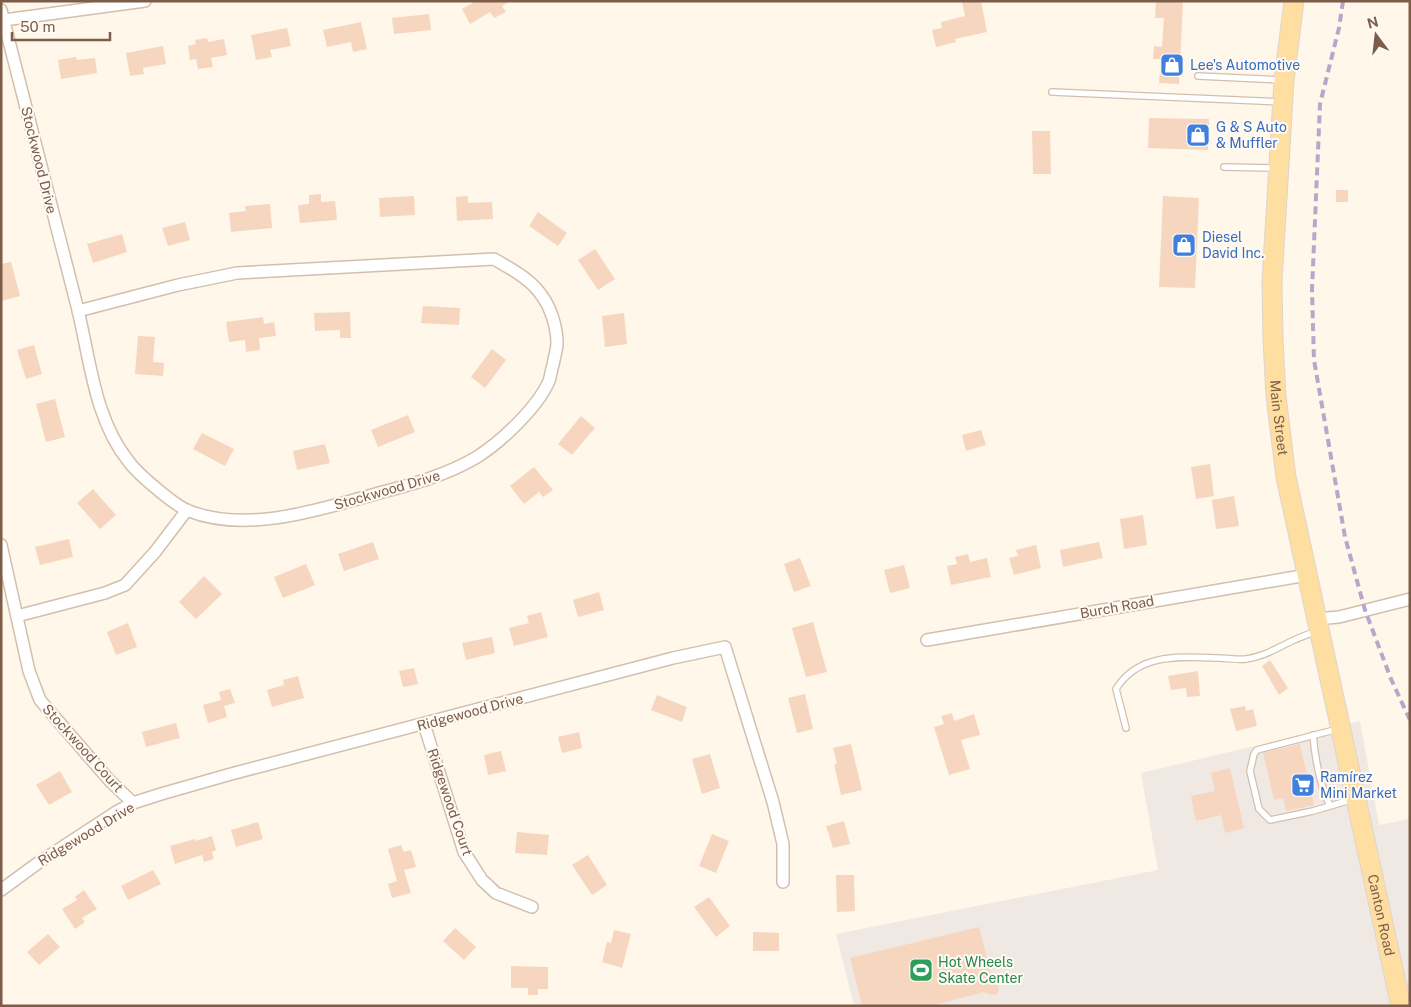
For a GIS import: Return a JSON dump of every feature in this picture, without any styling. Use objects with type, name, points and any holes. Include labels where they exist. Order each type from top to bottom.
[{"type":"main road","name":"Main Street","points":[[1294,1],[1284,80],[1272,281],[1272,340],[1276,396],[1286,477],[1362,826]]},
{"type":"main road","name":"Canton Road","points":[[1362,826],[1401,1006]]},
{"type":"street","points":[[2,15],[145,1]]},
{"type":"street","name":"Stockwood Drive","points":[[2,15],[78,310],[97,395],[108,426],[117,447],[138,473],[187,510],[223,519],[249,520],[289,516],[337,505],[438,476],[476,458],[492,447],[533,407],[550,380],[557,343],[553,318],[542,295],[521,274],[494,259],[238,272],[78,310]]},
{"type":"street","points":[[16,616],[105,593],[125,585],[155,552],[187,510]]},
{"type":"street","name":"Stockwood Court","points":[[1,545],[29,671],[40,700],[109,780],[134,803]]},
{"type":"street","name":"Burch Road","points":[[927,640],[1307,575]]},
{"type":"street","points":[[1318,624],[1410,599]]},
{"type":"street","name":"Ridgewood Drive","points":[[1,890],[38,863],[116,812],[134,803],[231,774],[673,658],[725,647],[773,802],[783,844],[783,882]]},
{"type":"street","name":"Ridgewood Court","points":[[424,724],[464,852],[482,880],[496,893],[532,907]]},
{"type":"lane","points":[[1198,76],[1284,80]]},
{"type":"lane","points":[[1052,92],[1283,102]]},
{"type":"lane","points":[[1224,167],[1278,168]]},
{"type":"lane","points":[[1126,728],[1116,689],[1122,679],[1134,669],[1150,661],[1165,658],[1245,659],[1263,655],[1293,640],[1318,624]]},
{"type":"lane","points":[[1340,728],[1257,750],[1254,754],[1250,771],[1259,809],[1270,820],[1356,798]]},
{"type":"lane","points":[[1313,735],[1314,750],[1325,796],[1330,806]]},
{"type":"shaded area","points":[[1360,721],[1379,825],[1410,819],[1410,1006],[854,1006],[836,934],[1158,870],[1141,773]]},
{"type":"building","points":[[476,1],[511,1],[502,6],[506,12],[494,18],[490,12],[470,24],[462,9]]},
{"type":"building","points":[[962,1],[981,1],[987,32],[955,39],[956,42],[936,47],[932,30],[942,28],[941,22],[965,16]]},
{"type":"building","points":[[1156,1],[1183,1],[1179,84],[1159,83],[1161,59],[1153,59],[1154,46],[1162,47],[1164,18],[1155,18]]},
{"type":"building","points":[[429,14],[431,30],[394,34],[392,18]]},
{"type":"building","points":[[361,22],[367,49],[353,52],[351,42],[327,47],[323,30]]},
{"type":"building","points":[[287,28],[291,46],[270,50],[272,57],[256,60],[251,35]]},
{"type":"building","points":[[207,38],[208,42],[224,39],[227,55],[211,58],[213,67],[198,69],[196,59],[190,60],[188,46],[196,44],[195,40]]},
{"type":"building","points":[[163,46],[166,64],[143,68],[144,74],[130,76],[126,53]]},
{"type":"building","points":[[76,57],[77,60],[95,58],[97,73],[61,79],[58,60]]},
{"type":"building","points":[[1149,118],[1209,119],[1208,150],[1148,148]]},
{"type":"building","points":[[1032,131],[1050,131],[1051,174],[1033,174]]},
{"type":"building","points":[[1336,190],[1348,190],[1348,202],[1336,202]]},
{"type":"building","points":[[321,194],[321,202],[335,201],[337,220],[300,223],[298,205],[309,204],[309,195]]},
{"type":"building","points":[[414,196],[415,215],[380,217],[379,198]]},
{"type":"building","points":[[468,196],[468,203],[492,202],[493,219],[457,221],[456,197]]},
{"type":"building","points":[[1163,196],[1199,198],[1195,288],[1159,287]]},
{"type":"building","points":[[270,204],[272,228],[231,232],[229,213],[246,211],[245,206]]},
{"type":"building","points":[[538,212],[567,233],[558,246],[529,226]]},
{"type":"building","points":[[185,222],[190,240],[168,246],[162,228]]},
{"type":"building","points":[[122,234],[127,252],[93,263],[87,244]]},
{"type":"building","points":[[595,249],[615,279],[598,290],[578,260]]},
{"type":"building","points":[[11,262],[20,296],[1,301],[1,264]]},
{"type":"building","points":[[423,306],[460,308],[459,325],[421,323]]},
{"type":"building","points":[[350,312],[351,338],[340,338],[340,330],[315,331],[314,313]]},
{"type":"building","points":[[624,313],[627,344],[605,347],[602,316]]},
{"type":"building","points":[[263,317],[264,324],[274,322],[276,336],[259,338],[260,350],[246,352],[245,340],[229,342],[226,322]]},
{"type":"building","points":[[138,336],[155,337],[153,362],[164,363],[163,376],[135,374]]},
{"type":"building","points":[[34,345],[42,374],[26,379],[17,350]]},
{"type":"building","points":[[492,349],[506,360],[485,388],[471,377]]},
{"type":"building","points":[[55,399],[65,437],[46,442],[36,404]]},
{"type":"building","points":[[408,415],[415,432],[378,447],[371,430]]},
{"type":"building","points":[[581,416],[595,428],[572,455],[558,444]]},
{"type":"building","points":[[981,430],[986,445],[966,451],[962,435]]},
{"type":"building","points":[[202,433],[234,449],[225,466],[193,449]]},
{"type":"building","points":[[325,444],[330,463],[297,470],[293,451]]},
{"type":"building","points":[[1210,464],[1214,496],[1196,499],[1191,467]]},
{"type":"building","points":[[534,467],[553,490],[543,497],[539,492],[524,504],[510,486]]},
{"type":"building","points":[[93,489],[116,515],[100,529],[77,503]]},
{"type":"building","points":[[1234,496],[1239,526],[1216,529],[1212,500]]},
{"type":"building","points":[[1143,515],[1147,545],[1124,549],[1120,519]]},
{"type":"building","points":[[69,539],[73,557],[40,565],[35,547]]},
{"type":"building","points":[[373,542],[379,559],[344,571],[338,554]]},
{"type":"building","points":[[1099,542],[1103,558],[1063,567],[1060,550]]},
{"type":"building","points":[[1036,545],[1041,568],[1014,575],[1009,558],[1018,556],[1016,550]]},
{"type":"building","points":[[968,554],[970,562],[987,558],[991,577],[951,585],[947,566],[957,564],[955,557]]},
{"type":"building","points":[[800,558],[811,586],[794,592],[784,564]]},
{"type":"building","points":[[306,564],[315,585],[283,598],[274,577]]},
{"type":"building","points":[[904,565],[910,588],[890,593],[884,570]]},
{"type":"building","points":[[204,576],[222,594],[196,619],[179,602]]},
{"type":"building","points":[[599,592],[604,610],[578,617],[573,600]]},
{"type":"building","points":[[541,612],[548,637],[514,646],[509,628],[529,623],[527,616]]},
{"type":"building","points":[[813,622],[827,672],[806,677],[792,628]]},
{"type":"building","points":[[128,623],[137,647],[116,655],[107,632]]},
{"type":"building","points":[[492,637],[495,653],[466,660],[462,643]]},
{"type":"building","points":[[1270,660],[1288,688],[1279,695],[1262,666]]},
{"type":"building","points":[[414,668],[418,684],[403,687],[399,671]]},
{"type":"building","points":[[1198,671],[1200,696],[1187,697],[1186,688],[1171,690],[1168,676]]},
{"type":"building","points":[[298,676],[304,698],[272,707],[267,690],[284,685],[283,680]]},
{"type":"building","points":[[230,689],[235,703],[224,706],[227,717],[208,723],[203,705],[221,700],[219,692]]},
{"type":"building","points":[[805,694],[813,729],[797,733],[788,698]]},
{"type":"building","points":[[657,695],[687,707],[682,722],[651,710]]},
{"type":"building","points":[[1245,706],[1246,711],[1253,709],[1257,726],[1236,731],[1230,709]]},
{"type":"building","points":[[952,713],[954,721],[974,714],[980,735],[961,740],[970,769],[949,775],[934,727],[944,724],[941,716]]},
{"type":"building","points":[[176,723],[180,738],[146,747],[142,732]]},
{"type":"building","points":[[579,732],[582,748],[562,753],[558,737]]},
{"type":"building","points":[[851,744],[862,790],[841,795],[834,764],[837,764],[833,748]]},
{"type":"building","points":[[1300,744],[1314,805],[1286,811],[1283,798],[1274,800],[1263,753]]},
{"type":"building","points":[[501,751],[506,771],[488,775],[484,755]]},
{"type":"building","points":[[710,754],[720,788],[702,794],[692,759]]},
{"type":"building","points":[[1230,768],[1244,828],[1225,833],[1221,815],[1196,821],[1191,796],[1215,791],[1211,773]]},
{"type":"building","points":[[60,771],[72,792],[49,805],[36,785]]},
{"type":"building","points":[[844,821],[850,844],[833,848],[826,826]]},
{"type":"building","points":[[258,822],[263,839],[236,847],[231,830]]},
{"type":"building","points":[[517,832],[549,835],[547,855],[515,853]]},
{"type":"building","points":[[712,834],[729,841],[716,873],[699,866]]},
{"type":"building","points":[[212,836],[216,850],[212,852],[214,859],[204,862],[202,855],[175,864],[170,846]]},
{"type":"building","points":[[401,845],[404,852],[411,850],[416,867],[404,870],[411,893],[392,898],[388,884],[397,881],[388,849]]},
{"type":"building","points":[[588,855],[607,885],[592,895],[572,865]]},
{"type":"building","points":[[153,870],[161,884],[128,900],[121,886]]},
{"type":"building","points":[[836,875],[854,875],[855,911],[837,912]]},
{"type":"building","points":[[84,890],[97,909],[82,918],[85,922],[75,929],[62,909],[77,900],[75,897]]},
{"type":"building","points":[[709,897],[730,926],[716,937],[694,907]]},
{"type":"building","name":"Hot Wheels Skate Center","points":[[979,927],[993,981],[998,985],[997,994],[990,995],[984,992],[930,1006],[862,1006],[850,958]]},
{"type":"building","points":[[455,928],[476,947],[464,960],[443,941]]},
{"type":"building","points":[[614,930],[631,934],[622,968],[602,962],[607,942],[611,943]]},
{"type":"building","points":[[753,932],[779,933],[779,951],[753,951]]},
{"type":"building","points":[[48,934],[60,947],[39,965],[27,952]]},
{"type":"building","points":[[511,966],[548,967],[548,989],[538,989],[538,995],[528,995],[528,988],[511,988]]},
{"type":"railway","points":[[1343,1],[1339,28],[1320,104],[1312,290],[1314,360],[1345,537],[1365,610],[1391,679],[1410,720]]},
{"type":"place","name":"Lee's Automotive","points":[[1172,65]]},
{"type":"place","name":"G & S Auto & Muffler","points":[[1198,135]]},
{"type":"place","name":"Diesel David Inc.","points":[[1184,245]]},
{"type":"place","name":"Ramírez Mini Market","points":[[1303,785]]},
{"type":"place","name":"Hot Wheels Skate Center","points":[[921,970]]}]
